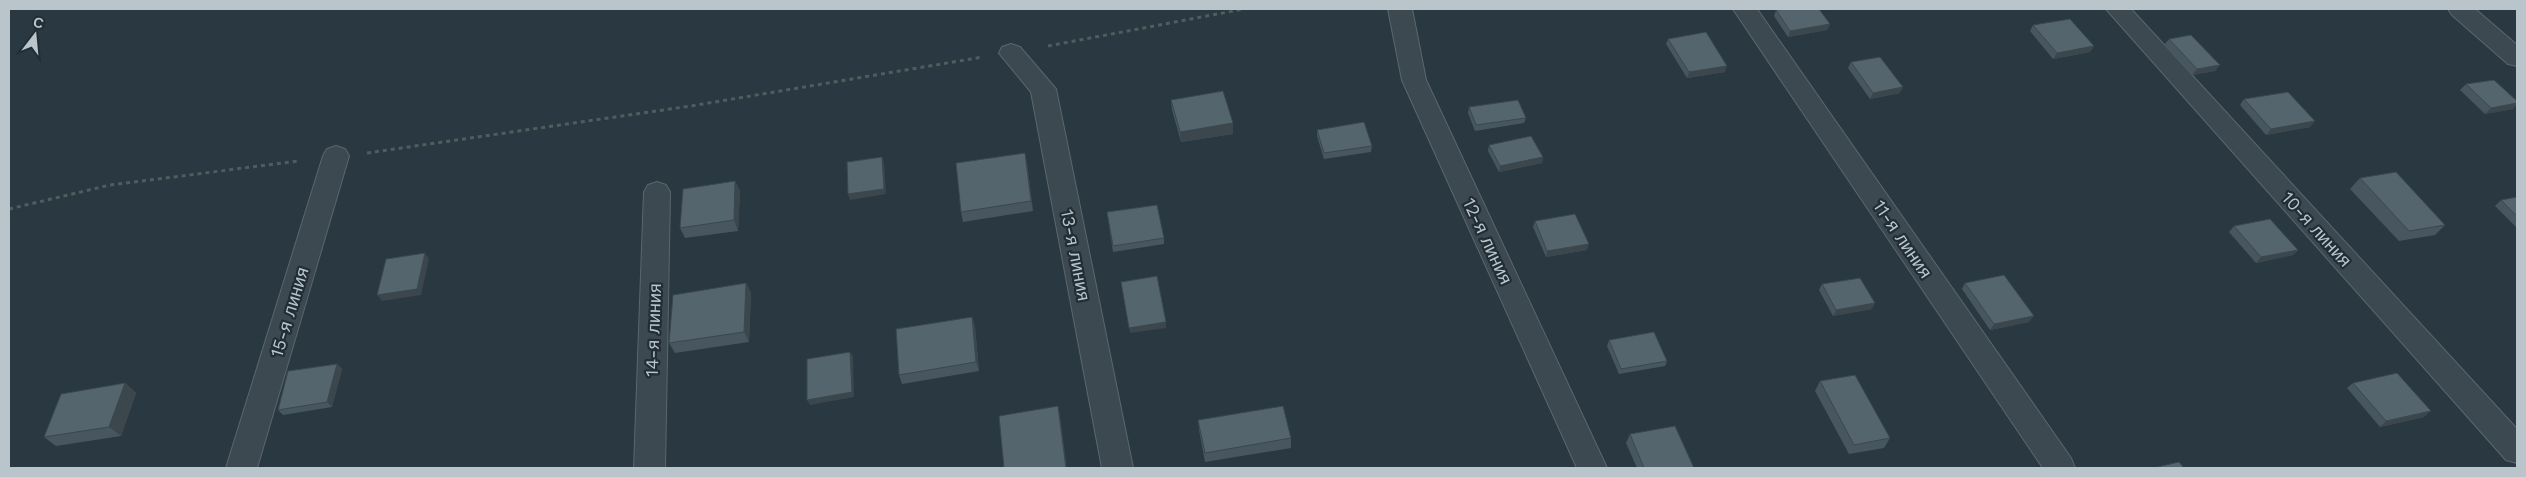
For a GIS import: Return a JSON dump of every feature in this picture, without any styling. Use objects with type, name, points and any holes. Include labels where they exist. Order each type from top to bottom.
[{"type":"street","name":"12-я линия","points":[[1400,9],[1414,80],[1592,468]]},
{"type":"street","name":"11-я линия","points":[[1745,9],[2060,468]]},
{"type":"street","name":"10-я линия","points":[[2118,9],[2517,450]]},
{"type":"street","points":[[2460,9],[2517,58]]},
{"type":"street","name":"13-я линия","points":[[1011,53],[1043,89],[1118,468]]},
{"type":"street","name":"15-я линия","points":[[241,468],[336,156]]},
{"type":"street","name":"14-я линия","points":[[649,468],[657,192]]},
{"type":"path","points":[[9,209],[110,185],[336,156],[392,152],[691,106],[1011,53],[1244,9]]},
{"type":"building","points":[[1819,9],[1830,24],[1790,31],[1776,10]]},
{"type":"building","points":[[2070,19],[2094,46],[2057,53],[2033,25]]},
{"type":"building","points":[[1706,32],[1727,66],[1689,72],[1668,39]]},
{"type":"building","points":[[2191,35],[2220,65],[2197,69],[2169,39]]},
{"type":"building","points":[[1880,57],[1903,87],[1873,93],[1851,62]]},
{"type":"building","points":[[2494,80],[2517,103],[2491,108],[2466,84]]},
{"type":"building","points":[[1223,91],[1233,123],[1180,132],[1171,100]]},
{"type":"building","points":[[2288,92],[2315,121],[2271,129],[2244,99]]},
{"type":"building","points":[[1518,100],[1526,118],[1476,125],[1469,107]]},
{"type":"building","points":[[1364,122],[1372,146],[1324,153],[1317,130]]},
{"type":"building","points":[[1531,136],[1543,157],[1500,166],[1489,145]]},
{"type":"building","points":[[1025,153],[1031,201],[961,212],[956,163]]},
{"type":"building","points":[[882,157],[884,189],[848,194],[847,162]]},
{"type":"building","points":[[2396,172],[2445,225],[2409,231],[2360,178]]},
{"type":"building","points":[[735,181],[734,220],[680,228],[683,189]]},
{"type":"building","points":[[2517,197],[2517,216],[2501,200]]},
{"type":"building","points":[[1157,205],[1164,238],[1113,246],[1107,212]]},
{"type":"building","points":[[1575,214],[1589,244],[1547,251],[1535,221]]},
{"type":"building","points":[[2270,219],[2298,250],[2261,257],[2234,226]]},
{"type":"building","points":[[425,253],[417,289],[377,295],[386,259]]},
{"type":"building","points":[[2004,275],[2034,316],[1994,324],[1965,283]]},
{"type":"building","points":[[1157,276],[1166,322],[1129,328],[1121,282]]},
{"type":"building","points":[[1860,278],[1875,303],[1836,310],[1822,284]]},
{"type":"building","points":[[746,283],[744,332],[669,343],[673,295]]},
{"type":"building","points":[[972,317],[976,362],[899,375],[896,329]]},
{"type":"building","points":[[1654,332],[1667,361],[1621,369],[1609,340]]},
{"type":"building","points":[[850,352],[852,392],[807,400],[807,359]]},
{"type":"building","points":[[337,364],[327,402],[278,410],[288,371]]},
{"type":"building","points":[[2397,373],[2431,411],[2386,421],[2353,383]]},
{"type":"building","points":[[1855,375],[1890,438],[1854,445],[1820,381]]},
{"type":"building","points":[[125,383],[109,427],[44,437],[61,394]]},
{"type":"building","points":[[1058,406],[1066,468],[1004,468],[999,416]]},
{"type":"building","points":[[1283,406],[1291,438],[1205,453],[1198,420]]},
{"type":"building","points":[[1675,426],[1694,468],[1644,468],[1630,434]]},
{"type":"building","points":[[2179,462],[2184,468],[2153,468]]}]
